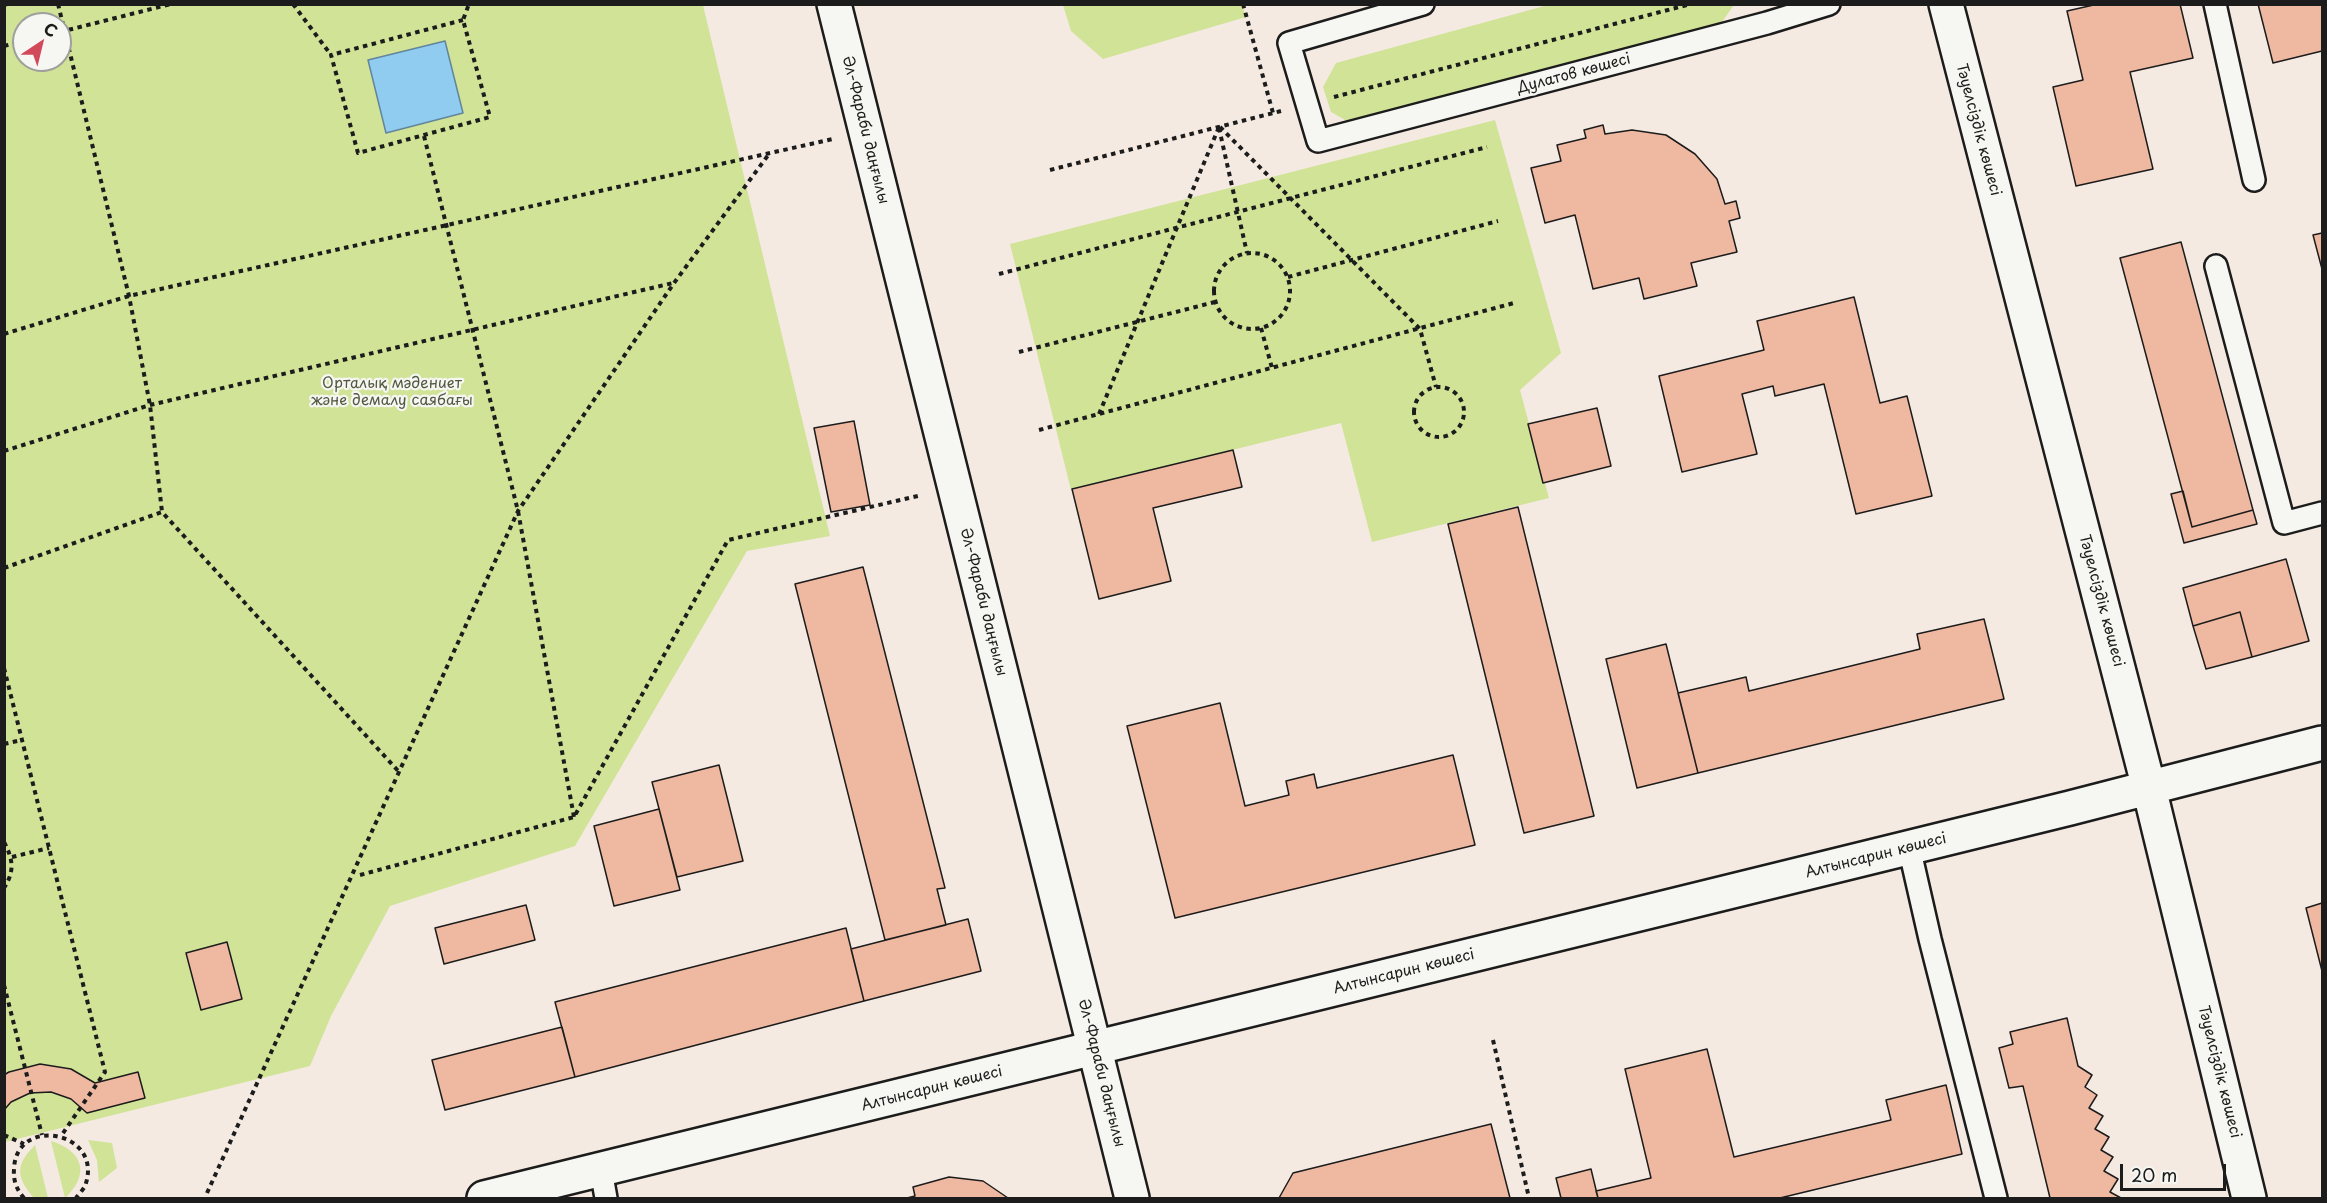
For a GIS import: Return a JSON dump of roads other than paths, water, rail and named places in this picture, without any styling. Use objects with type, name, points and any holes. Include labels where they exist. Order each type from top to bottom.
[{"type":"street","name":"Әл-Фараби даңғылы","points":[[834,4],[1132,1198]]},
{"type":"street","name":"Тәуелсіздік көшесі","points":[[1946,4],[2149,788],[2249,1198]]},
{"type":"street","name":"Алтынсарин көшесі","points":[[484,1198],[604,1184],[1095,1049],[2149,788],[2322,743]]},
{"type":"lane","name":"Дулатов көшесі","points":[[1423,4],[1289,44],[1318,141],[1764,14],[1829,4]]},
{"type":"lane","points":[[2215,4],[2254,180]]},
{"type":"lane","points":[[2216,266],[2284,523],[2322,513]]},
{"type":"lane","points":[[1910,847],[1930,939],[1995,1198]]},
{"type":"water","points":[[445,41],[463,113],[386,133],[368,60]]},
{"type":"park label","name":"Орталық мәдениет және демалу саябағы","points":[[392,392]]}]
